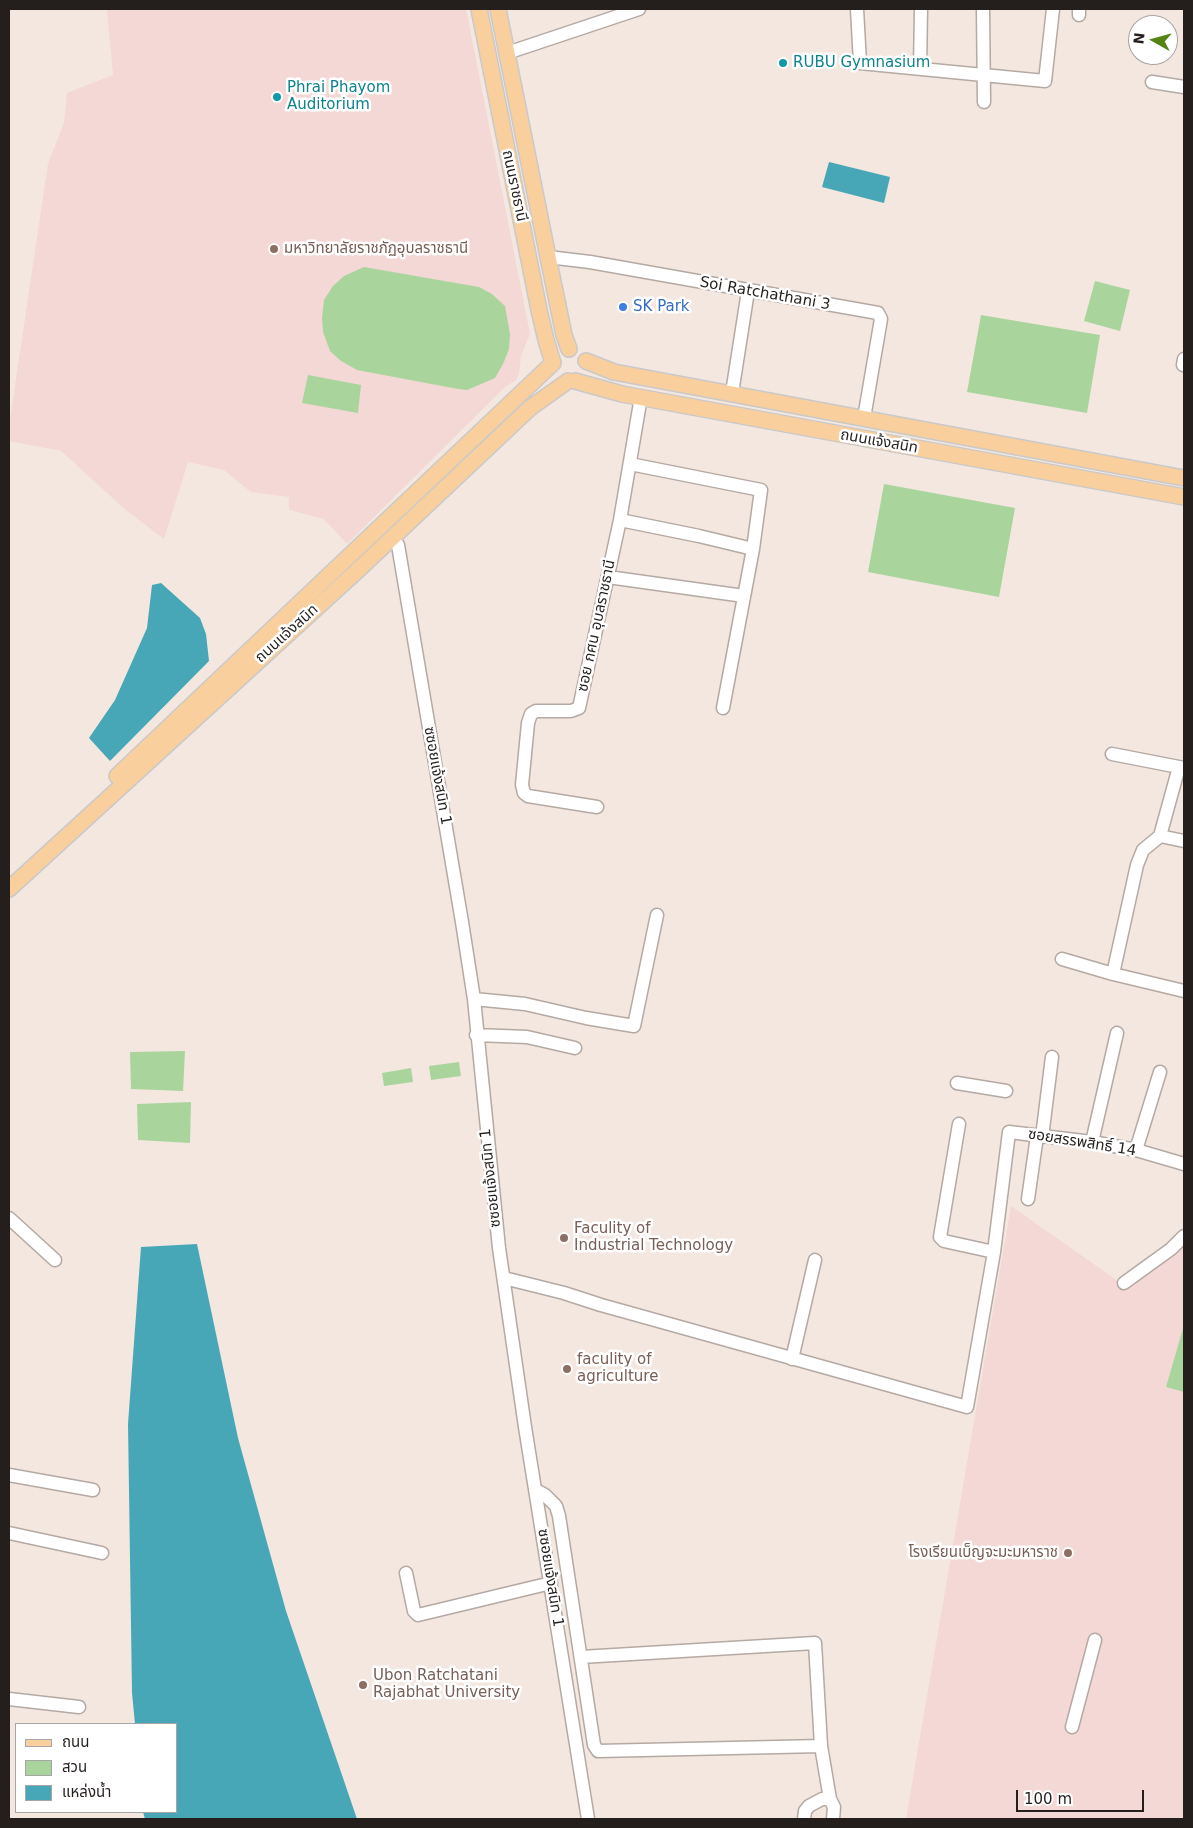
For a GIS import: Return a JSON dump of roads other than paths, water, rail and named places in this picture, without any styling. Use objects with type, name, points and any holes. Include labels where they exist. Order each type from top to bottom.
[{"type":"main road","name":"ถนนราชธานี","points":[[479,9],[546,340],[554,363]]},
{"type":"main road","name":"ถนนราชธานี","points":[[498,9],[564,335],[569,349]]},
{"type":"main road","points":[[529,258],[548,257]]},
{"type":"main road","points":[[569,349],[578,350],[583,354],[586,361],[582,377],[572,381],[560,378],[556,373],[554,363],[557,355],[562,350],[569,349]]},
{"type":"main road","name":"ถนนแจ้งสนิท","points":[[586,361],[614,372],[1184,478]]},
{"type":"main road","name":"ถนนแจ้งสนิท","points":[[9,879],[554,363]]},
{"type":"main road","name":"ถนนแจ้งสนิท","points":[[9,890],[392,538],[530,408],[572,381],[622,394],[1184,497]]},
{"type":"street","points":[[507,53],[639,9]]},
{"type":"street","points":[[857,9],[860,62],[984,76],[1045,80],[1053,9]]},
{"type":"street","points":[[920,69],[921,9]]},
{"type":"street","points":[[983,9],[984,102]]},
{"type":"street","points":[[1152,82],[1184,87]]},
{"type":"street","name":"Soi Ratchathani 3","points":[[548,257],[590,262],[878,313],[881,319],[864,418]]},
{"type":"street","points":[[732,394],[748,290]]},
{"type":"street","name":"ซอย กศน อุบลราชธานี","points":[[597,807],[528,796],[524,793],[522,785],[528,723],[531,714],[536,712],[571,711],[579,708],[620,520],[641,397]]},
{"type":"street","points":[[822,431],[825,411]]},
{"type":"street","points":[[630,464],[761,490],[753,549],[723,708]]},
{"type":"street","points":[[620,520],[753,549]]},
{"type":"street","name":"ซซอยแจ้งสนิท 1","points":[[392,538],[398,545],[474,998],[476,1035],[498,1248],[588,1819]]},
{"type":"street","points":[[608,577],[744,596]]},
{"type":"street","points":[[1112,754],[1182,768],[1160,836],[1143,850],[1137,865],[1113,974]]},
{"type":"street","points":[[1160,836],[1184,841]]},
{"type":"street","points":[[474,998],[525,1004],[586,1018],[634,1026],[657,915]]},
{"type":"street","points":[[1062,960],[1184,991]]},
{"type":"street","points":[[1092,1142],[1117,1033]]},
{"type":"street","points":[[476,1035],[527,1037],[575,1048]]},
{"type":"street","points":[[1028,1199],[1052,1057]]},
{"type":"street","points":[[1136,1150],[1160,1072]]},
{"type":"street","points":[[957,1083],[1006,1091]]},
{"type":"street","points":[[504,1278],[564,1293],[967,1408],[994,1252],[944,1241],[940,1237],[959,1124]]},
{"type":"street","name":"ซอยสรรพสิทธิ์ 14","points":[[994,1252],[1008,1132],[1092,1142],[1136,1150],[1184,1164]]},
{"type":"street","points":[[9,1218],[55,1260]]},
{"type":"street","points":[[1124,1283],[1171,1249],[1184,1236]]},
{"type":"street","points":[[792,1359],[814,1260]]},
{"type":"street","points":[[9,1475],[93,1490]]},
{"type":"street","points":[[536,1490],[545,1495],[556,1506],[559,1516],[594,1745],[598,1751],[821,1746]]},
{"type":"street","points":[[9,1533],[102,1553]]},
{"type":"street","points":[[406,1573],[414,1611],[422,1615],[475,1600],[551,1583]]},
{"type":"street","points":[[1072,1727],[1095,1640]]},
{"type":"street","points":[[581,1657],[815,1644],[821,1746],[830,1799],[834,1807],[833,1819]]},
{"type":"street","points":[[9,1699],[79,1708]]},
{"type":"street","points":[[804,1819],[805,1811],[809,1806],[822,1799],[830,1799]]},
{"type":"water","points":[[829,162],[890,177],[884,203],[822,187]]},
{"type":"water","points":[[161,583],[200,618],[206,634],[209,661],[110,761],[89,738],[115,700],[147,628],[152,585]]},
{"type":"water","points":[[197,1244],[238,1438],[286,1611],[357,1819],[145,1819],[143,1813],[178,1813],[178,1723],[135,1723],[132,1693],[128,1424],[141,1247]]},
{"type":"place","name":"RUBU Gymnasium","points":[[783,63]]},
{"type":"place","name":"Phrai Phayom Auditorium","points":[[277,97]]},
{"type":"place","name":"มหาวิทยาลัยราชภัฏอุบลราชธานี","points":[[274,249]]},
{"type":"place","name":"SK Park","points":[[623,307]]},
{"type":"place","name":"Faculity of Industrial Technology","points":[[564,1238]]},
{"type":"place","name":"faculity of agriculture","points":[[567,1369]]},
{"type":"place","name":"โรงเรียนเบ็ญจะมะมหาราช","points":[[1068,1553]]},
{"type":"place","name":"Ubon Ratchatani Rajabhat University","points":[[363,1685]]}]
